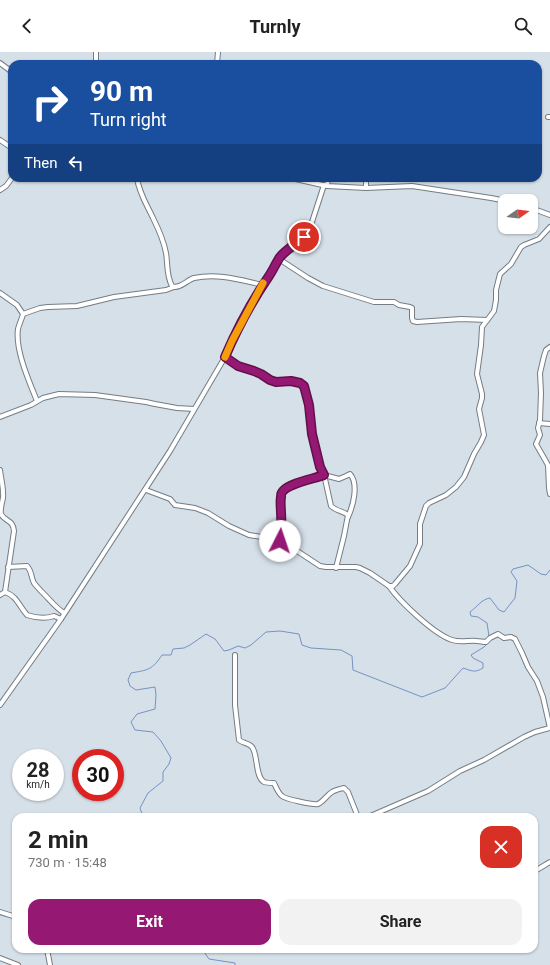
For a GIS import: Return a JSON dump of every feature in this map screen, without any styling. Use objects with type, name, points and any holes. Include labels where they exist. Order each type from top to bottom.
[{"type":"street","points":[[0,190],[9,182]]},
{"type":"street","points":[[138,182],[142,198],[155,222],[165,248],[167,274],[172,286],[174,287]]},
{"type":"street","points":[[311,182],[325,185],[366,188],[412,186],[498,199]]},
{"type":"street","points":[[0,705],[3,696],[60,619],[128,514],[146,490],[225,357],[232,341],[279,259],[287,250],[296,245],[308,231],[326,182]]},
{"type":"street","points":[[366,182],[366,188]]},
{"type":"street","points":[[538,211],[550,215]]},
{"type":"street","points":[[389,586],[393,586],[410,566],[420,544],[420,524],[426,506],[446,495],[464,478],[484,435],[479,409],[482,394],[476,374],[481,345],[482,327],[494,311],[496,290],[500,274],[511,264],[521,247],[539,240],[550,227]]},
{"type":"street","points":[[279,259],[323,286],[374,302],[394,302],[410,307],[412,308],[413,321],[418,322],[461,319],[487,320]]},
{"type":"street","points":[[37,401],[26,374],[18,340],[18,327],[23,314],[40,308],[77,306],[114,297],[166,290],[178,287],[192,278],[220,276],[246,280],[263,285]]},
{"type":"street","points":[[0,293],[17,305],[23,314]]},
{"type":"street","points":[[550,347],[546,350],[540,373],[541,393],[540,420],[538,428],[540,436],[536,444],[548,465],[548,488],[550,494]]},
{"type":"street","points":[[225,357],[238,366],[261,374],[270,380],[276,382],[291,381],[300,383],[304,386],[309,405],[312,434],[331,506],[347,514],[348,518]]},
{"type":"street","points":[[0,417],[48,396],[59,394],[95,395],[194,409]]},
{"type":"street","points":[[539,423],[550,424]]},
{"type":"street","points":[[0,470],[3,492],[0,510],[4,518],[14,527],[4,592],[0,595]]},
{"type":"street","points":[[280,541],[282,513],[281,494],[283,491],[301,481],[311,480],[324,475],[339,479],[350,474],[354,479],[355,490],[352,508],[348,518],[336,568]]},
{"type":"street","points":[[146,490],[170,499],[175,504],[195,508],[208,513],[229,526],[249,535],[280,541],[320,566],[360,568],[389,586],[395,595],[425,622],[445,637],[454,641],[486,642],[498,634],[504,638],[511,637],[515,639],[543,697],[550,728],[534,732],[484,760],[460,771],[428,791],[377,813]]},
{"type":"street","points":[[8,567],[27,566],[33,582],[48,599],[64,613]]},
{"type":"street","points":[[4,592],[15,598],[27,615],[45,618],[54,616],[60,619]]},
{"type":"street","points":[[235,655],[235,705],[239,740],[250,745],[255,752],[257,768],[262,780],[265,782],[274,783],[283,798],[315,804],[322,801],[331,792],[344,788],[348,792],[356,813]]},
{"type":"street","points":[[538,870],[550,862]]},
{"type":"street","points":[[0,912],[12,916]]},
{"type":"street","points":[[48,953],[50,965]]},
{"type":"street","points":[[0,958],[17,965]]},
{"type":"waterway","points":[[489,636],[487,623],[478,617],[471,616],[470,612],[482,602],[490,598],[499,610],[504,612],[515,598],[517,581],[511,572],[513,569],[528,565],[541,574],[546,575],[550,570]]},
{"type":"waterway","points":[[142,813],[140,808],[148,793],[163,781],[163,772],[169,764],[171,758],[161,741],[153,732],[135,730],[131,722],[137,714],[155,709],[155,687],[136,690],[130,686],[128,680],[131,673],[149,668],[155,664],[162,655],[171,655],[173,649],[184,648],[206,634],[215,639],[224,651],[238,646],[245,648],[251,645],[266,632],[280,631],[299,634],[302,645],[311,648],[341,650],[352,656],[353,670],[422,697],[445,688],[463,668],[473,671],[478,671],[483,668],[483,663],[473,658],[471,655],[484,647],[490,641]]},
{"type":"waterway","points":[[205,953],[209,959],[235,963],[235,965]]},
{"type":"slow traffic","points":[[225,357],[263,283]]},
{"type":"route","points":[[280,541],[282,513],[281,494],[286,489],[301,481],[311,480],[324,475],[320,467],[312,434],[309,405],[304,386],[300,383],[291,381],[276,382],[270,380],[261,374],[238,366],[225,357],[255,299],[279,259],[287,250],[296,245],[304,237]]}]
